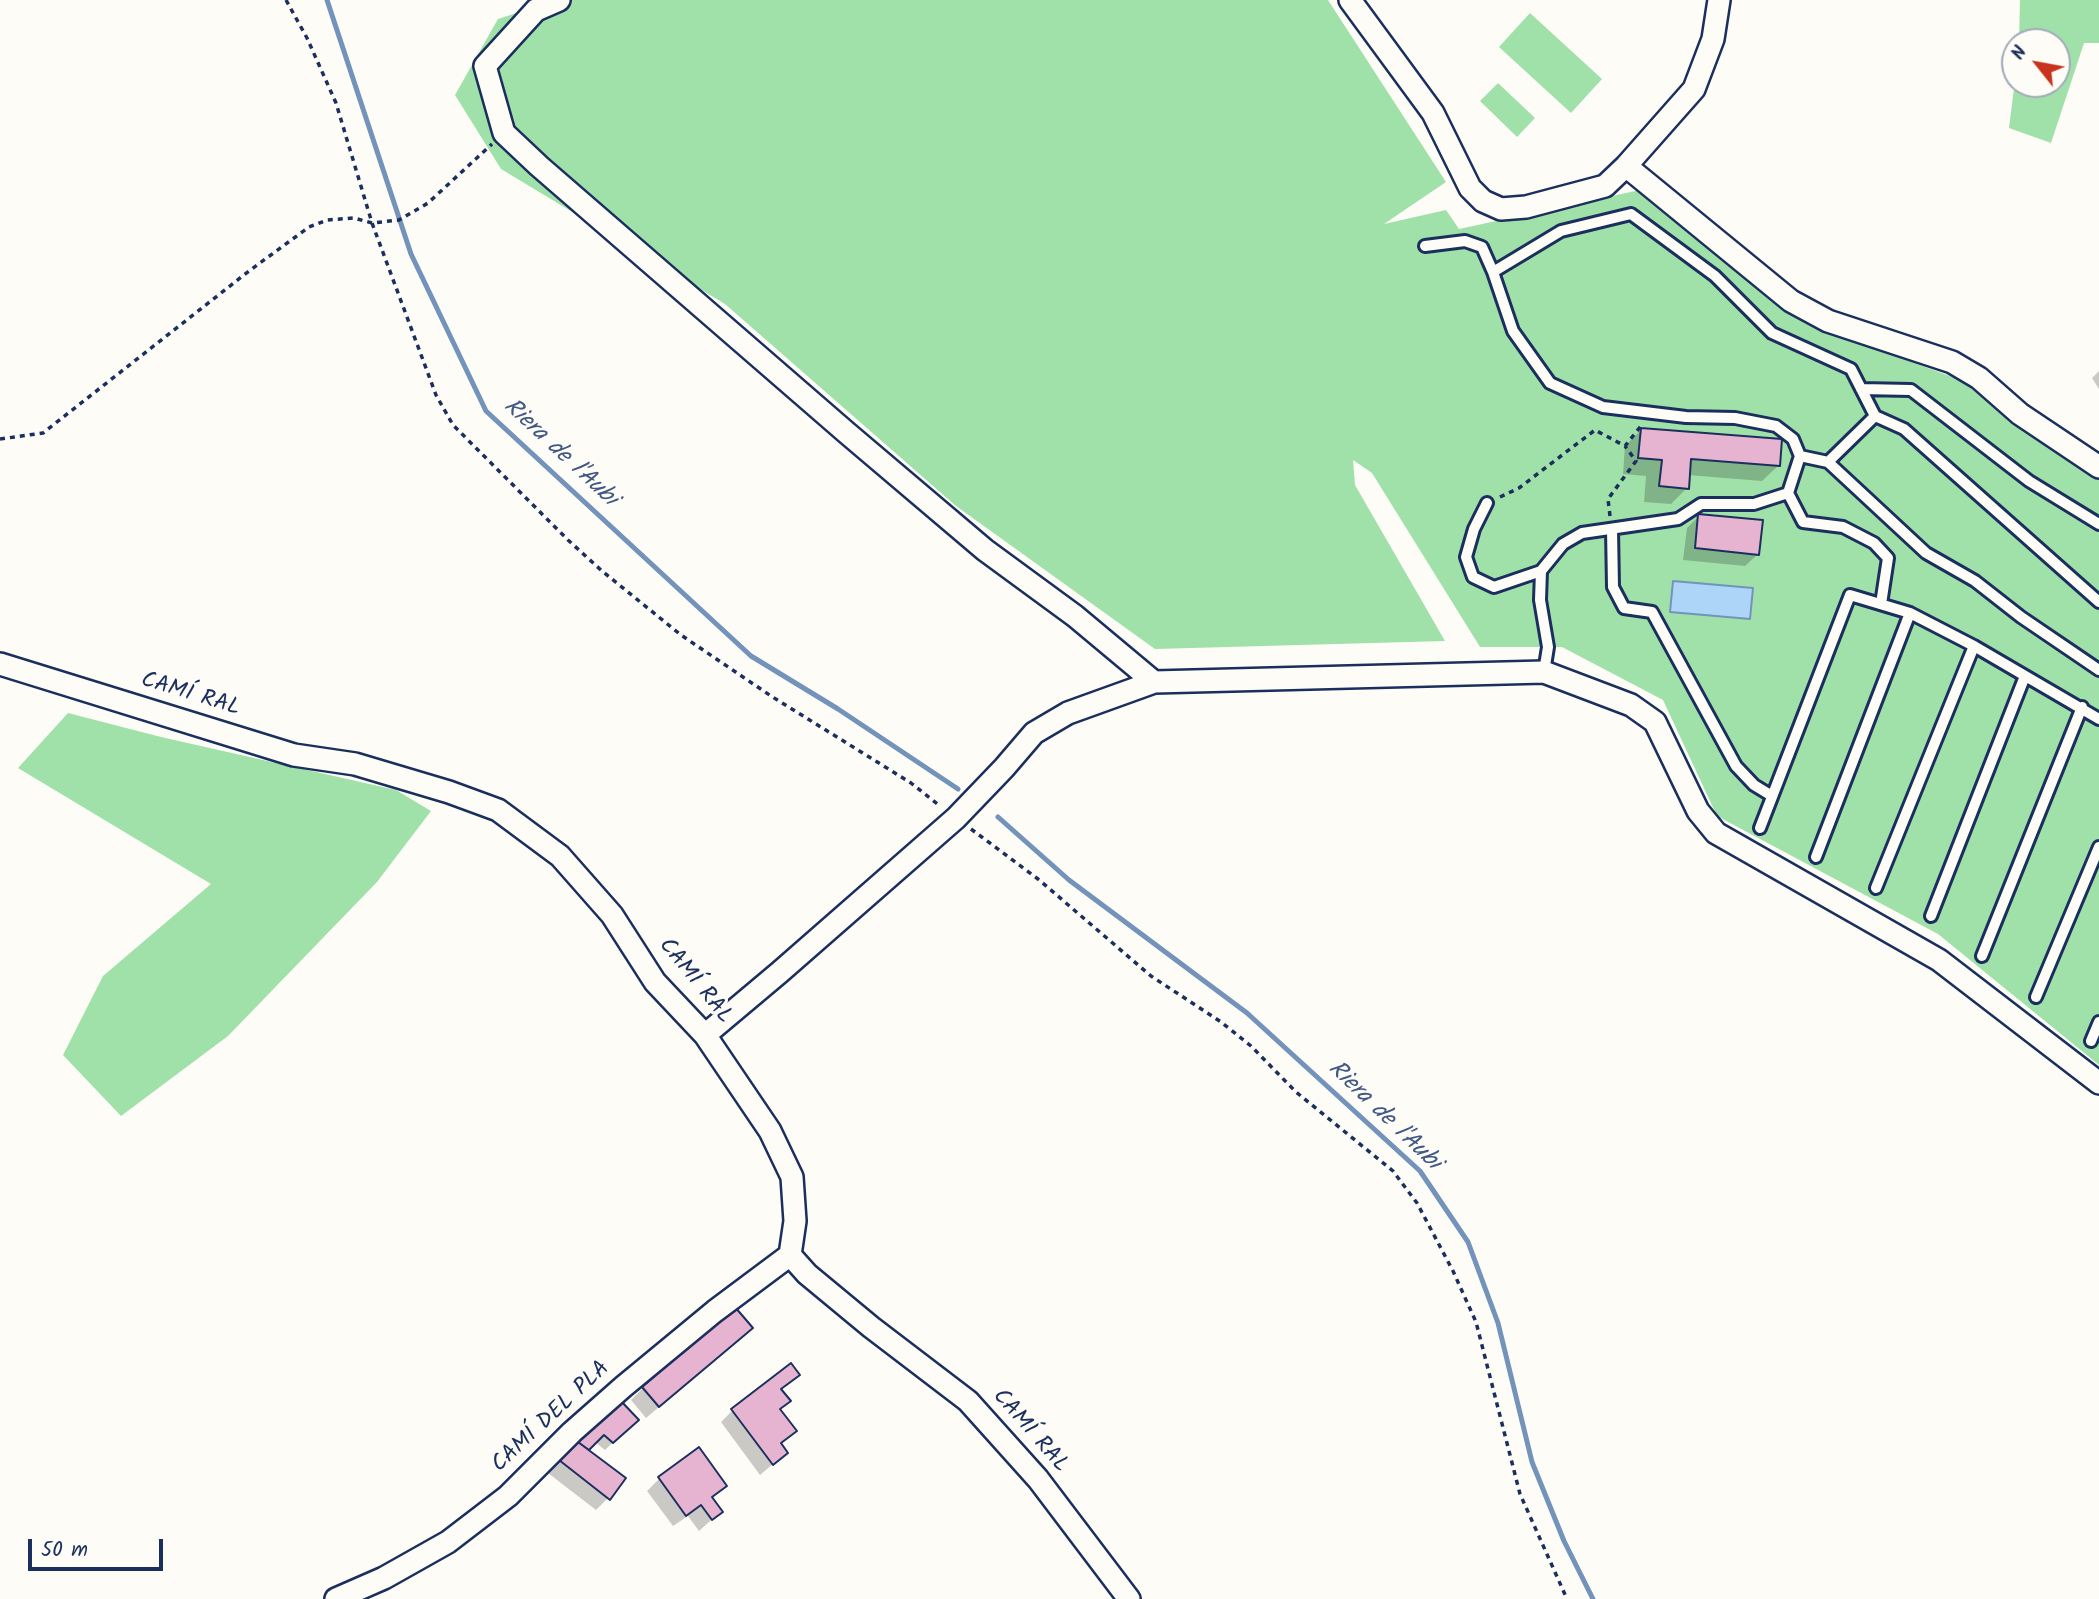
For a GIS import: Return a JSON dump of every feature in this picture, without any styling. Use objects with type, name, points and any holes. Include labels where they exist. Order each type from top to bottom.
[{"type":"street","points":[[559,0],[536,10],[485,66],[504,134],[985,550],[1075,616],[1154,682]]},
{"type":"street","points":[[1350,0],[1433,113],[1470,188],[1483,201],[1501,209],[1526,207],[1605,186],[1626,166],[1694,89],[1713,39],[1719,0]]},
{"type":"street","points":[[1626,166],[1791,301],[1828,321],[1952,362],[1979,378],[2020,414],[2099,467]]},
{"type":"street","name":"CAMÍ RAL","points":[[0,664],[294,755],[355,764],[449,792],[498,810],[560,856],[612,915],[655,982],[705,1035],[770,1131],[792,1177],[795,1221],[790,1255],[807,1274],[870,1326],[968,1401],[1038,1479],[1129,1599]]},
{"type":"street","points":[[705,1035],[829,931],[956,818],[1034,733],[1068,713],[1154,682],[1544,672],[1630,705],[1655,722],[1698,811],[1716,834],[1939,960],[2099,1083]]},
{"type":"street","name":"CAMÍ DEL PLA","points":[[336,1599],[384,1578],[448,1542],[508,1496],[572,1432],[623,1387],[715,1311],[790,1255]]},
{"type":"lane","points":[[1493,272],[1561,231],[1631,214],[1715,276],[1772,333],[1851,369],[1875,416],[1904,429],[2099,603]]},
{"type":"lane","points":[[1425,246],[1465,241],[1482,247],[1513,331],[1550,383],[1603,407],[1651,414],[1735,418],[1776,426],[1793,439],[1800,456],[1788,493],[1803,522],[1843,527],[1874,543],[1888,558],[1881,604]]},
{"type":"lane","points":[[1861,389],[1911,390],[2029,481],[2099,524]]},
{"type":"lane","points":[[1828,462],[1875,416]]},
{"type":"lane","points":[[1800,456],[1828,462],[1926,553],[1975,581],[2021,617],[2099,670]]},
{"type":"lane","points":[[1487,503],[1474,528],[1466,557],[1473,577],[1494,587],[1541,571],[1563,544],[1582,533],[1678,519],[1701,504],[1754,504],[1788,493]]},
{"type":"lane","points":[[1612,529],[1613,587],[1624,608],[1652,612],[1736,766],[1754,785],[1772,796]]},
{"type":"lane","points":[[1541,571],[1540,600],[1548,647],[1544,672]]},
{"type":"lane","points":[[1760,828],[1850,595],[1910,613],[2082,707],[2099,719]]},
{"type":"lane","points":[[1816,857],[1910,613]]},
{"type":"lane","points":[[1876,887],[1973,646]]},
{"type":"lane","points":[[1931,916],[2025,676]]},
{"type":"lane","points":[[1982,956],[2082,707]]},
{"type":"lane","points":[[2036,997],[2099,847]]},
{"type":"lane","points":[[2091,1041],[2099,1022]]},
{"type":"path","points":[[286,0],[307,38],[336,103],[372,223],[436,395],[453,425],[585,555],[681,635],[771,696],[911,783],[1038,879],[1152,976],[1221,1022],[1251,1046],[1296,1092],[1393,1171],[1421,1212],[1454,1271],[1476,1322],[1520,1494],[1567,1599]]},
{"type":"path","points":[[0,439],[43,433],[309,227],[327,220],[354,218],[372,223],[398,220],[428,203],[504,134]]},
{"type":"path","points":[[1625,446],[1651,414]]},
{"type":"path","points":[[1487,503],[1519,488],[1595,430],[1625,446],[1636,461],[1608,499],[1612,529]]},
{"type":"green space","points":[[556,0],[1328,0],[1446,182],[1384,224],[1446,210],[1459,229],[1640,190],[1781,307],[1826,331],[1969,383],[2004,416],[2099,480],[2099,1065],[1938,934],[1717,816],[1663,700],[1562,647],[1480,647],[1372,473],[1353,460],[1355,485],[1445,641],[1155,649],[956,506],[725,304],[501,169],[455,95],[498,19]]},
{"type":"green space","points":[[2020,0],[2099,0],[2099,43],[2084,43],[2071,82],[2071,28],[2019,28]]},
{"type":"green space","points":[[1530,13],[1602,79],[1571,113],[1499,47]]},
{"type":"green space","points":[[1498,83],[1535,118],[1517,137],[1480,101]]},
{"type":"green space","points":[[2013,98],[2066,98],[2051,143],[2009,128]]},
{"type":"green space","points":[[68,713],[161,737],[396,790],[431,811],[377,882],[228,1036],[121,1116],[63,1055],[103,976],[211,884],[18,768]]},
{"type":"water","points":[[1673,581],[1753,588],[1750,619],[1670,612]]},
{"type":"building","points":[[1641,428],[1782,439],[1780,466],[1691,459],[1689,489],[1659,486],[1662,460],[1638,458]]},
{"type":"building","points":[[1698,514],[1763,520],[1759,555],[1695,548]]},
{"type":"building","points":[[735,1307],[753,1328],[659,1407],[642,1387]]},
{"type":"building","points":[[791,1363],[800,1375],[781,1389],[791,1401],[780,1409],[797,1431],[781,1443],[788,1453],[773,1465],[731,1409]]},
{"type":"building","points":[[620,1400],[639,1420],[613,1443],[604,1435],[589,1450],[578,1442]]},
{"type":"building","points":[[578,1442],[626,1478],[610,1500],[559,1460]]},
{"type":"building","points":[[699,1447],[727,1486],[712,1497],[723,1512],[712,1520],[701,1505],[686,1516],[658,1477]]},
{"type":"waterway","name":"Riera de l'Aubi","points":[[327,0],[411,254],[486,411],[751,656],[838,709],[958,789]]},
{"type":"waterway","name":"Riera de l'Aubi","points":[[998,817],[1069,880],[1247,1013],[1420,1171],[1468,1242],[1498,1323],[1532,1462],[1564,1541],[1593,1599]]}]
